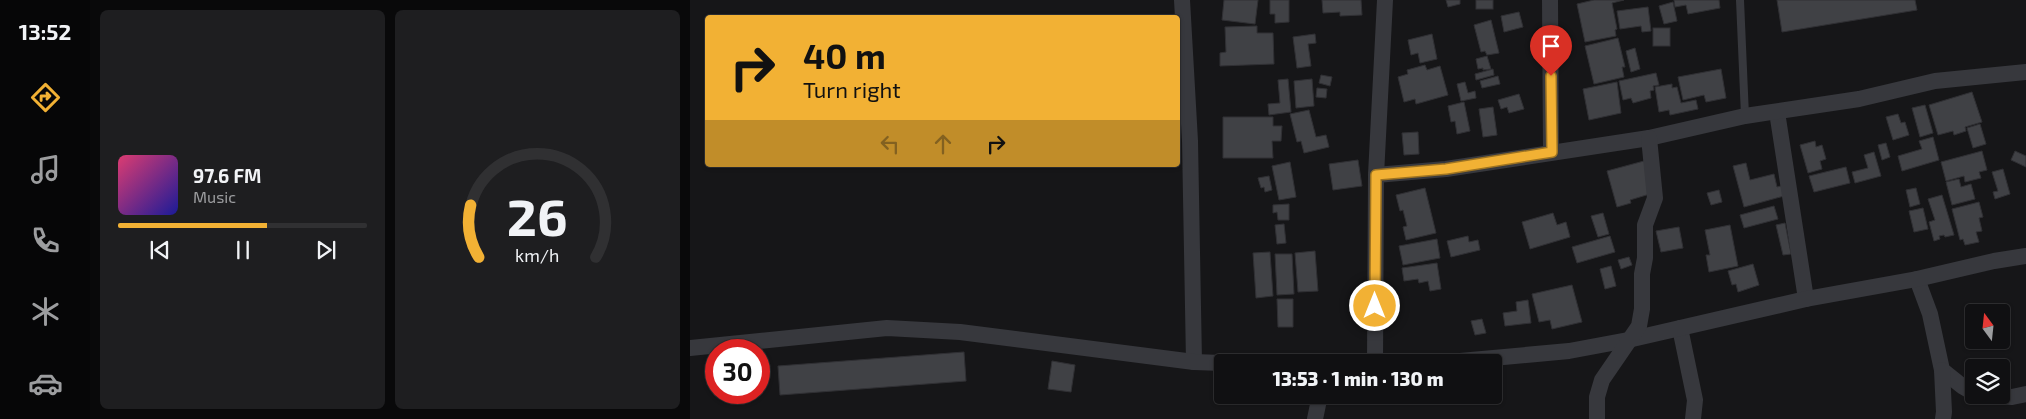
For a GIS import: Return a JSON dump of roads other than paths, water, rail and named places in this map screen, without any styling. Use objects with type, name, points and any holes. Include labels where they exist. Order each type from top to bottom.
[{"type":"street","points":[[1182,0],[1190,141],[1194,362]]},
{"type":"street","points":[[1375,354],[1376,175],[1385,0]]},
{"type":"street","points":[[1550,0],[1552,152]]},
{"type":"street","points":[[1376,175],[1446,169],[1649,138],[1745,116],[1859,99],[1935,81],[2026,72]]},
{"type":"street","points":[[1776,112],[1806,299]]},
{"type":"street","points":[[1597,419],[1598,397],[1602,380],[1639,326],[1642,309],[1645,225],[1655,198],[1649,138]]},
{"type":"street","points":[[1502,357],[1569,351],[1628,340],[1806,299],[1917,279],[1994,261],[2026,256]]},
{"type":"street","points":[[1917,279],[1930,314],[1942,370],[1943,419]]},
{"type":"street","points":[[690,348],[887,328],[960,332],[1214,363]]},
{"type":"street","points":[[1680,328],[1695,400],[1693,419]]},
{"type":"street","points":[[1942,370],[1965,388]]},
{"type":"street","points":[[2010,397],[2026,394]]},
{"type":"street","points":[[1315,419],[1318,404]]},
{"type":"lane","points":[[1740,0],[1745,116]]}]
